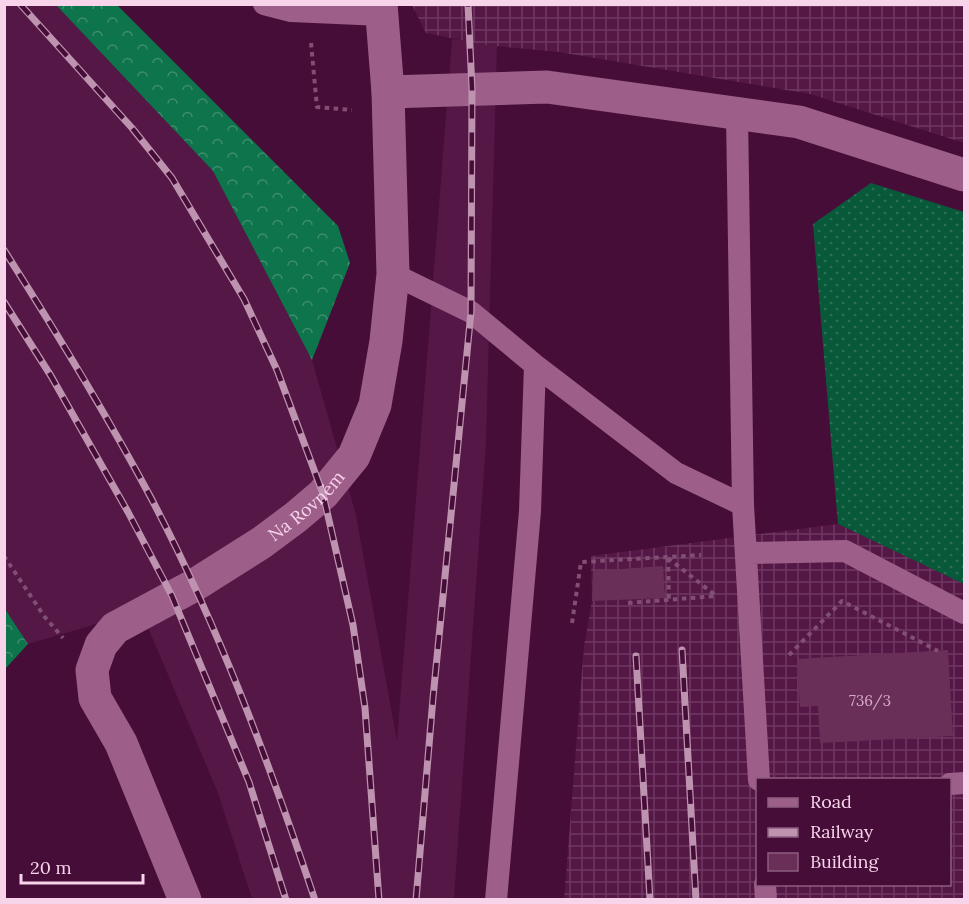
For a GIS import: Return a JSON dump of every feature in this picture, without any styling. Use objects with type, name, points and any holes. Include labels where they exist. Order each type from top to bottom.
[{"type":"street","name":"Na Rovném","points":[[185,900],[121,743],[95,698],[92,670],[100,645],[115,628],[193,586],[270,537],[323,494],[354,456],[375,405],[386,341],[393,274],[388,92],[382,10]]},
{"type":"street","points":[[388,92],[547,87],[799,122],[964,175]]},
{"type":"lane","points":[[264,4],[291,11],[382,10]]},
{"type":"lane","points":[[737,114],[743,505],[759,778]]},
{"type":"lane","points":[[393,274],[471,312],[535,365],[676,473],[743,505]]},
{"type":"lane","points":[[496,900],[530,511],[535,365]]},
{"type":"lane","points":[[746,553],[845,551],[964,613]]},
{"type":"path","points":[[311,36],[317,107],[353,110]]},
{"type":"path","points":[[572,623],[581,562],[701,555]]},
{"type":"path","points":[[4,556],[44,616],[92,670]]},
{"type":"path","points":[[668,558],[669,600]]},
{"type":"path","points":[[628,603],[716,596],[668,558]]},
{"type":"path","points":[[789,655],[842,601],[938,651]]},
{"type":"shaded area","points":[[4,5],[56,5],[213,171],[312,360],[356,515],[397,741],[452,39],[497,46],[486,442],[454,899],[252,899],[218,793],[141,611],[28,644],[5,609]]},
{"type":"shaded area","points":[[412,5],[964,5],[964,143],[810,94],[559,52],[485,45],[426,33]]},
{"type":"shaded area","points":[[838,524],[964,584],[964,899],[564,900],[584,646],[592,601],[591,556]]},
{"type":"green space","points":[[56,5],[117,5],[338,226],[350,263],[312,360],[213,171]]},
{"type":"green space","points":[[871,183],[964,212],[964,584],[838,524],[813,224]]},
{"type":"green space","points":[[5,609],[28,644],[4,669]]},
{"type":"building","points":[[663,566],[665,598],[592,601],[593,571]]},
{"type":"building","points":[[948,650],[953,736],[820,743],[818,706],[800,707],[797,659]]},
{"type":"railway","points":[[20,4],[132,128],[172,178],[244,299],[277,370],[323,494],[353,625],[365,708],[379,900]]},
{"type":"railway","points":[[416,900],[433,698],[471,312],[472,89],[468,4]]},
{"type":"railway","points":[[4,250],[97,402],[175,545],[241,695],[315,900]]},
{"type":"railway","points":[[4,302],[51,376],[128,512],[172,596],[249,782],[286,900]]},
{"type":"railway","points":[[682,650],[696,900]]},
{"type":"railway","points":[[636,656],[650,900]]}]
